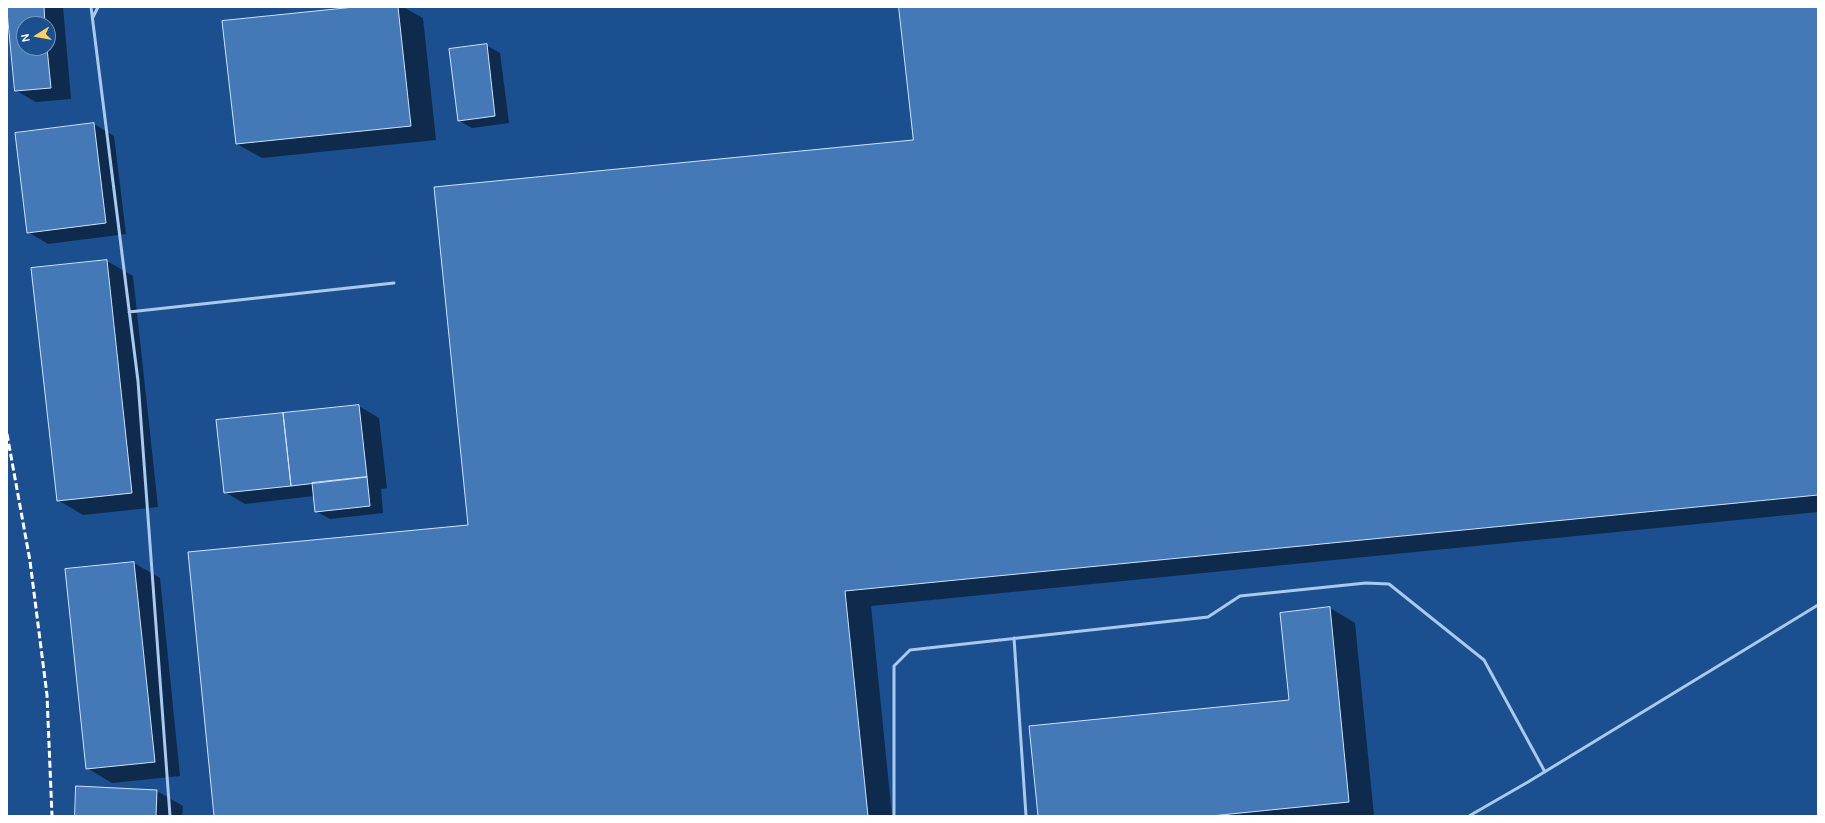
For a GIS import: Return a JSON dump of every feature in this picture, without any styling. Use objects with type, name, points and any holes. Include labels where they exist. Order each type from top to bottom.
[{"type":"lane","points":[[91,7],[138,382],[170,816]]},
{"type":"lane","points":[[93,17],[98,7]]},
{"type":"lane","points":[[129,312],[394,283]]},
{"type":"lane","points":[[894,816],[894,666],[910,650],[1208,617],[1240,596],[1366,583],[1389,584],[1484,660],[1545,772]]},
{"type":"lane","points":[[1469,816],[1545,772],[1818,605]]},
{"type":"lane","points":[[1014,638],[1026,816]]},
{"type":"building","points":[[7,7],[44,7],[45,16],[16,16],[16,56],[48,56],[51,88],[15,91]]},
{"type":"building","points":[[355,7],[398,7],[411,126],[236,144],[222,21]]},
{"type":"building","points":[[899,7],[1818,7],[1818,495],[845,591],[868,816],[214,816],[188,552],[468,525],[434,187],[913,140]]},
{"type":"building","points":[[487,44],[495,116],[458,121],[449,49]]},
{"type":"building","points":[[94,123],[106,223],[27,233],[15,133]]},
{"type":"building","points":[[107,260],[132,493],[57,501],[31,268]]},
{"type":"building","points":[[359,405],[367,477],[291,486],[283,413]]},
{"type":"building","points":[[283,413],[291,486],[224,493],[216,420]]},
{"type":"building","points":[[367,477],[370,506],[315,512],[312,483]]},
{"type":"building","points":[[134,562],[155,762],[86,769],[65,569]]},
{"type":"building","points":[[1330,607],[1349,802],[1211,816],[1038,816],[1029,726],[1289,700],[1280,613]]},
{"type":"building","points":[[76,786],[157,790],[156,816],[75,816]]},
{"type":"railway","points":[[7,434],[30,561],[47,695],[52,816]]}]
